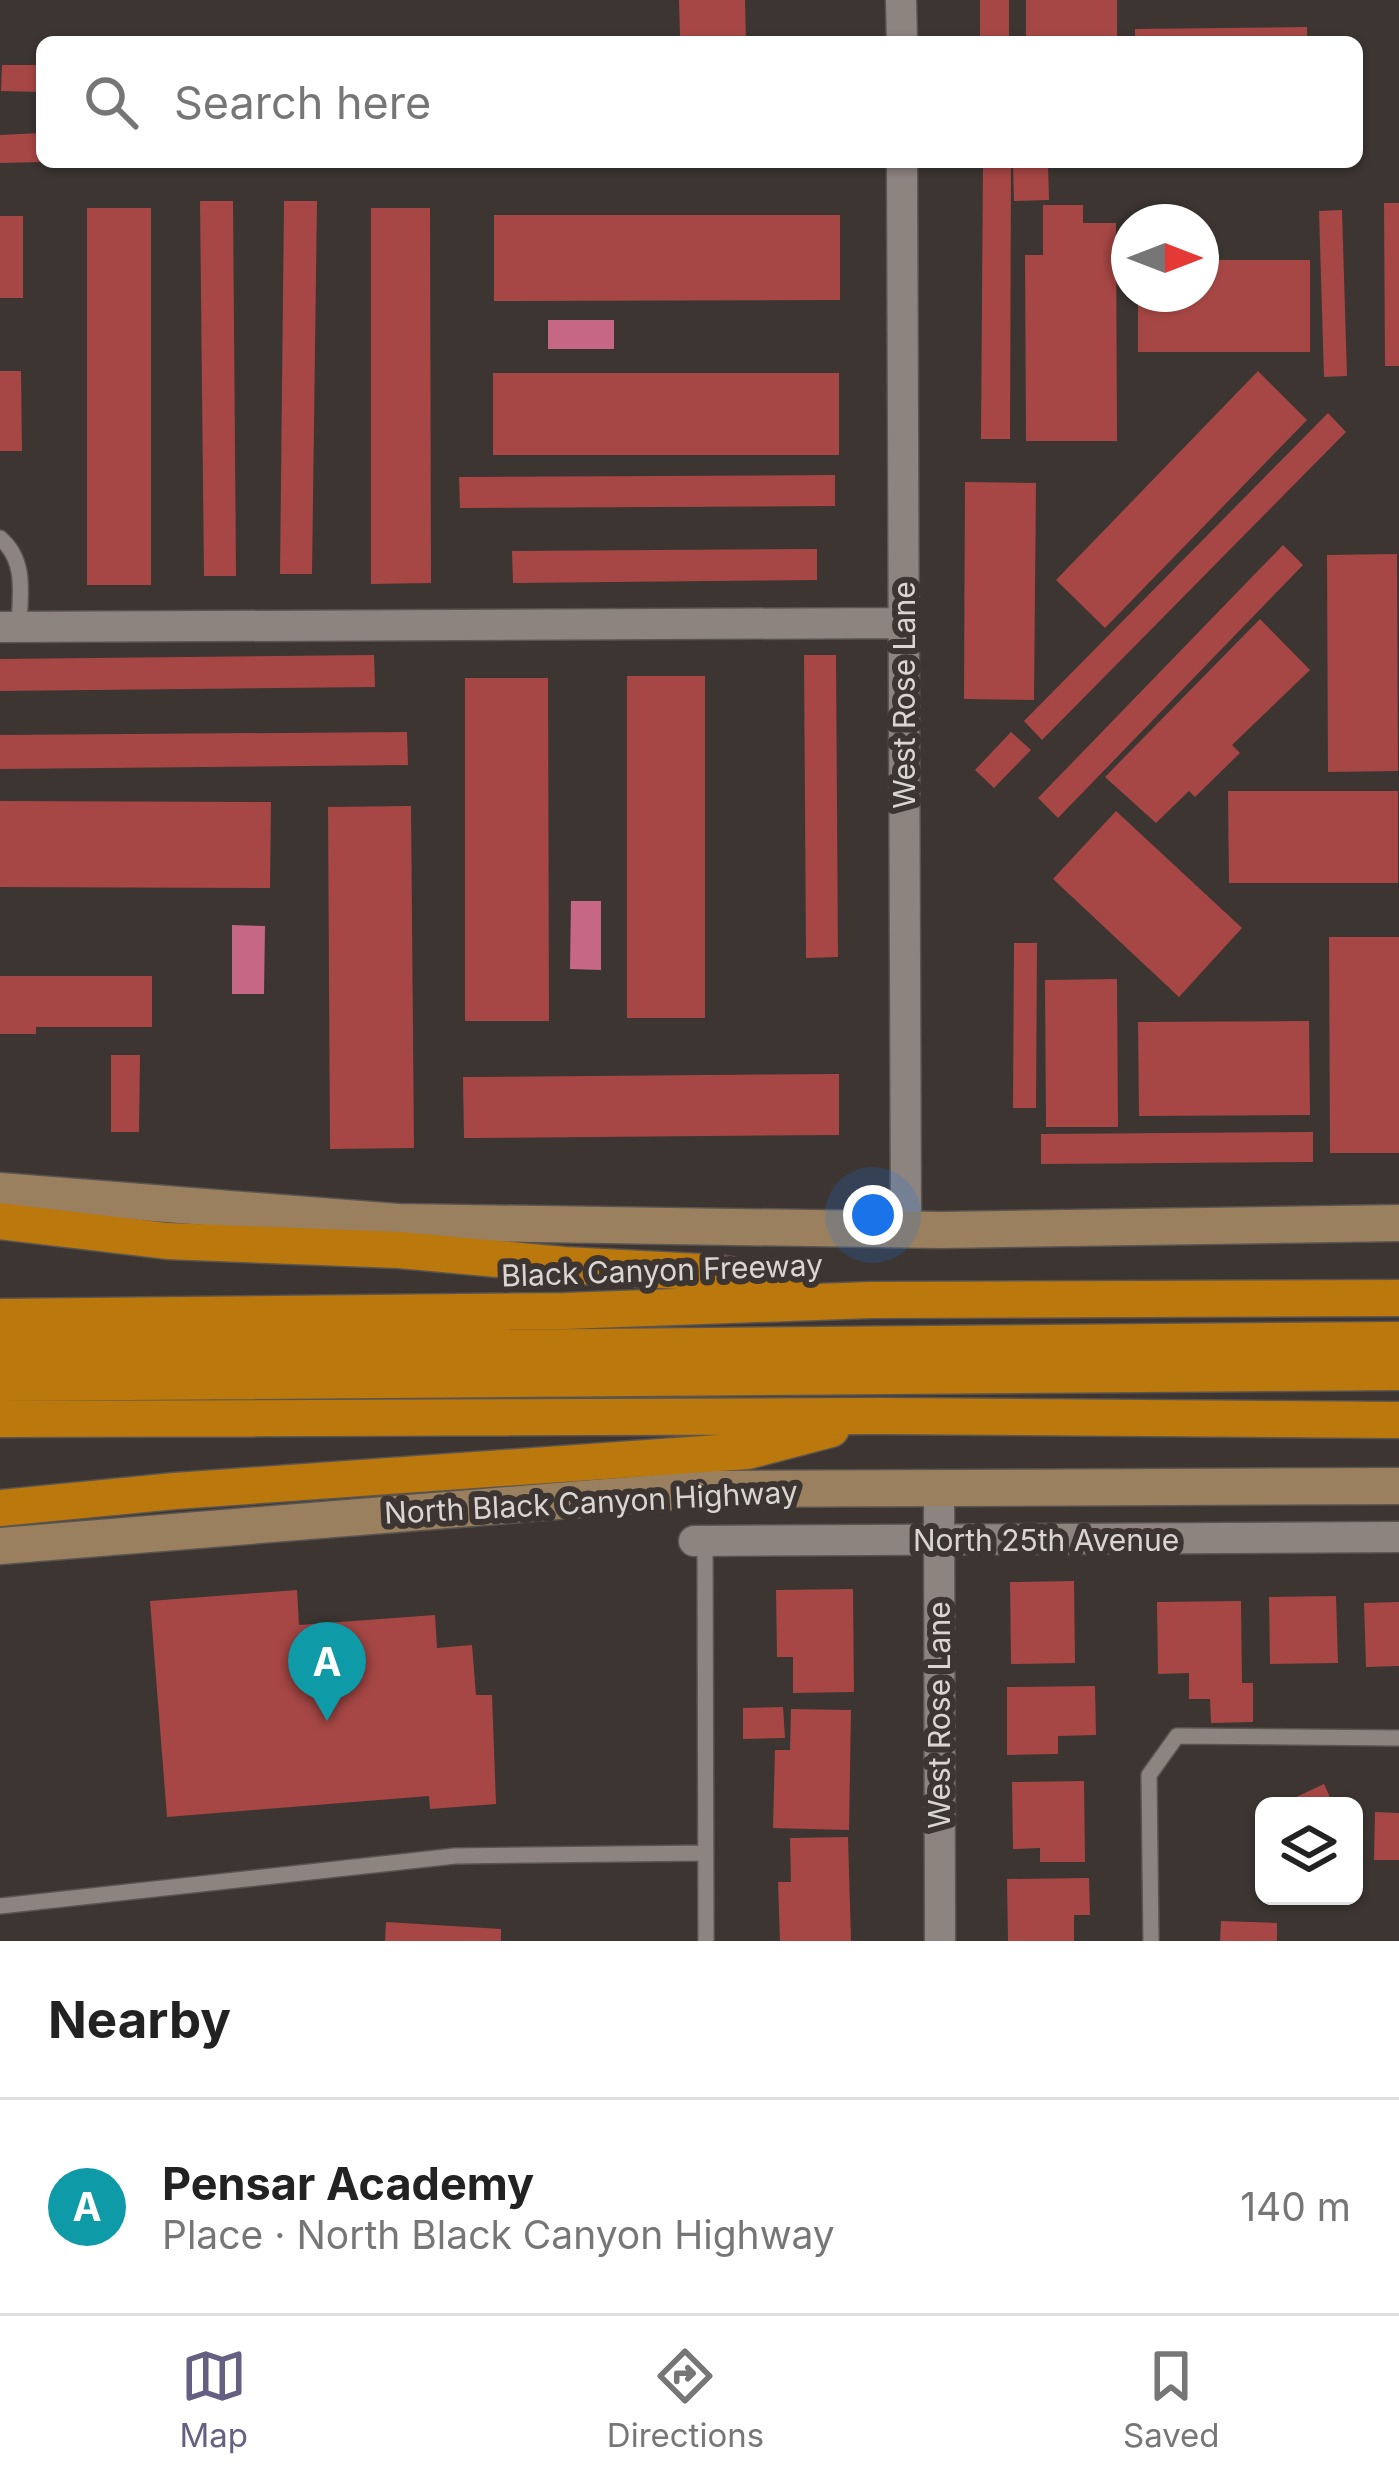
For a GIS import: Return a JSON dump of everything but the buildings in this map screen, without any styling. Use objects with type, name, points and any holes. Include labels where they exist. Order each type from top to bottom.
[{"type":"highway","points":[[0,1221],[167,1240],[399,1250],[719,1273],[871,1300]]},
{"type":"highway","name":"Black Canyon Freeway","points":[[0,1317],[566,1311],[871,1300],[1399,1298]]},
{"type":"highway","points":[[0,1352],[1399,1340]]},
{"type":"highway","points":[[0,1383],[1399,1372]]},
{"type":"highway","points":[[0,1419],[880,1416],[1399,1420]]},
{"type":"highway","points":[[0,1508],[747,1450],[880,1416]]},
{"type":"main road","points":[[0,1191],[398,1222],[905,1229],[1399,1223]]},
{"type":"main road","name":"North Black Canyon Highway","points":[[0,1546],[706,1490],[1399,1486]]},
{"type":"street","points":[[901,0],[902,36]]},
{"type":"street","name":"West Rose Lane","points":[[902,168],[905,1229]]},
{"type":"street","points":[[10,626],[904,623]]},
{"type":"street","name":"West Rose Lane","points":[[939,1490],[940,1941]]},
{"type":"street","name":"North 25th Avenue","points":[[699,1541],[1399,1537]]},
{"type":"lane","points":[[0,538],[16,556],[21,571],[10,626]]},
{"type":"lane","points":[[699,1541],[706,1941]]},
{"type":"lane","points":[[1151,1941],[1149,1775],[1177,1736],[1399,1738]]},
{"type":"lane","points":[[0,1906],[455,1856],[706,1853]]},
{"type":"shaded area","points":[[548,320],[614,320],[614,349],[548,349]]},
{"type":"shaded area","points":[[571,901],[601,901],[601,970],[570,969]]},
{"type":"shaded area","points":[[232,925],[265,926],[264,994],[232,994]]},
{"type":"place","name":"Pensar Academy","points":[[327,1721]]}]
